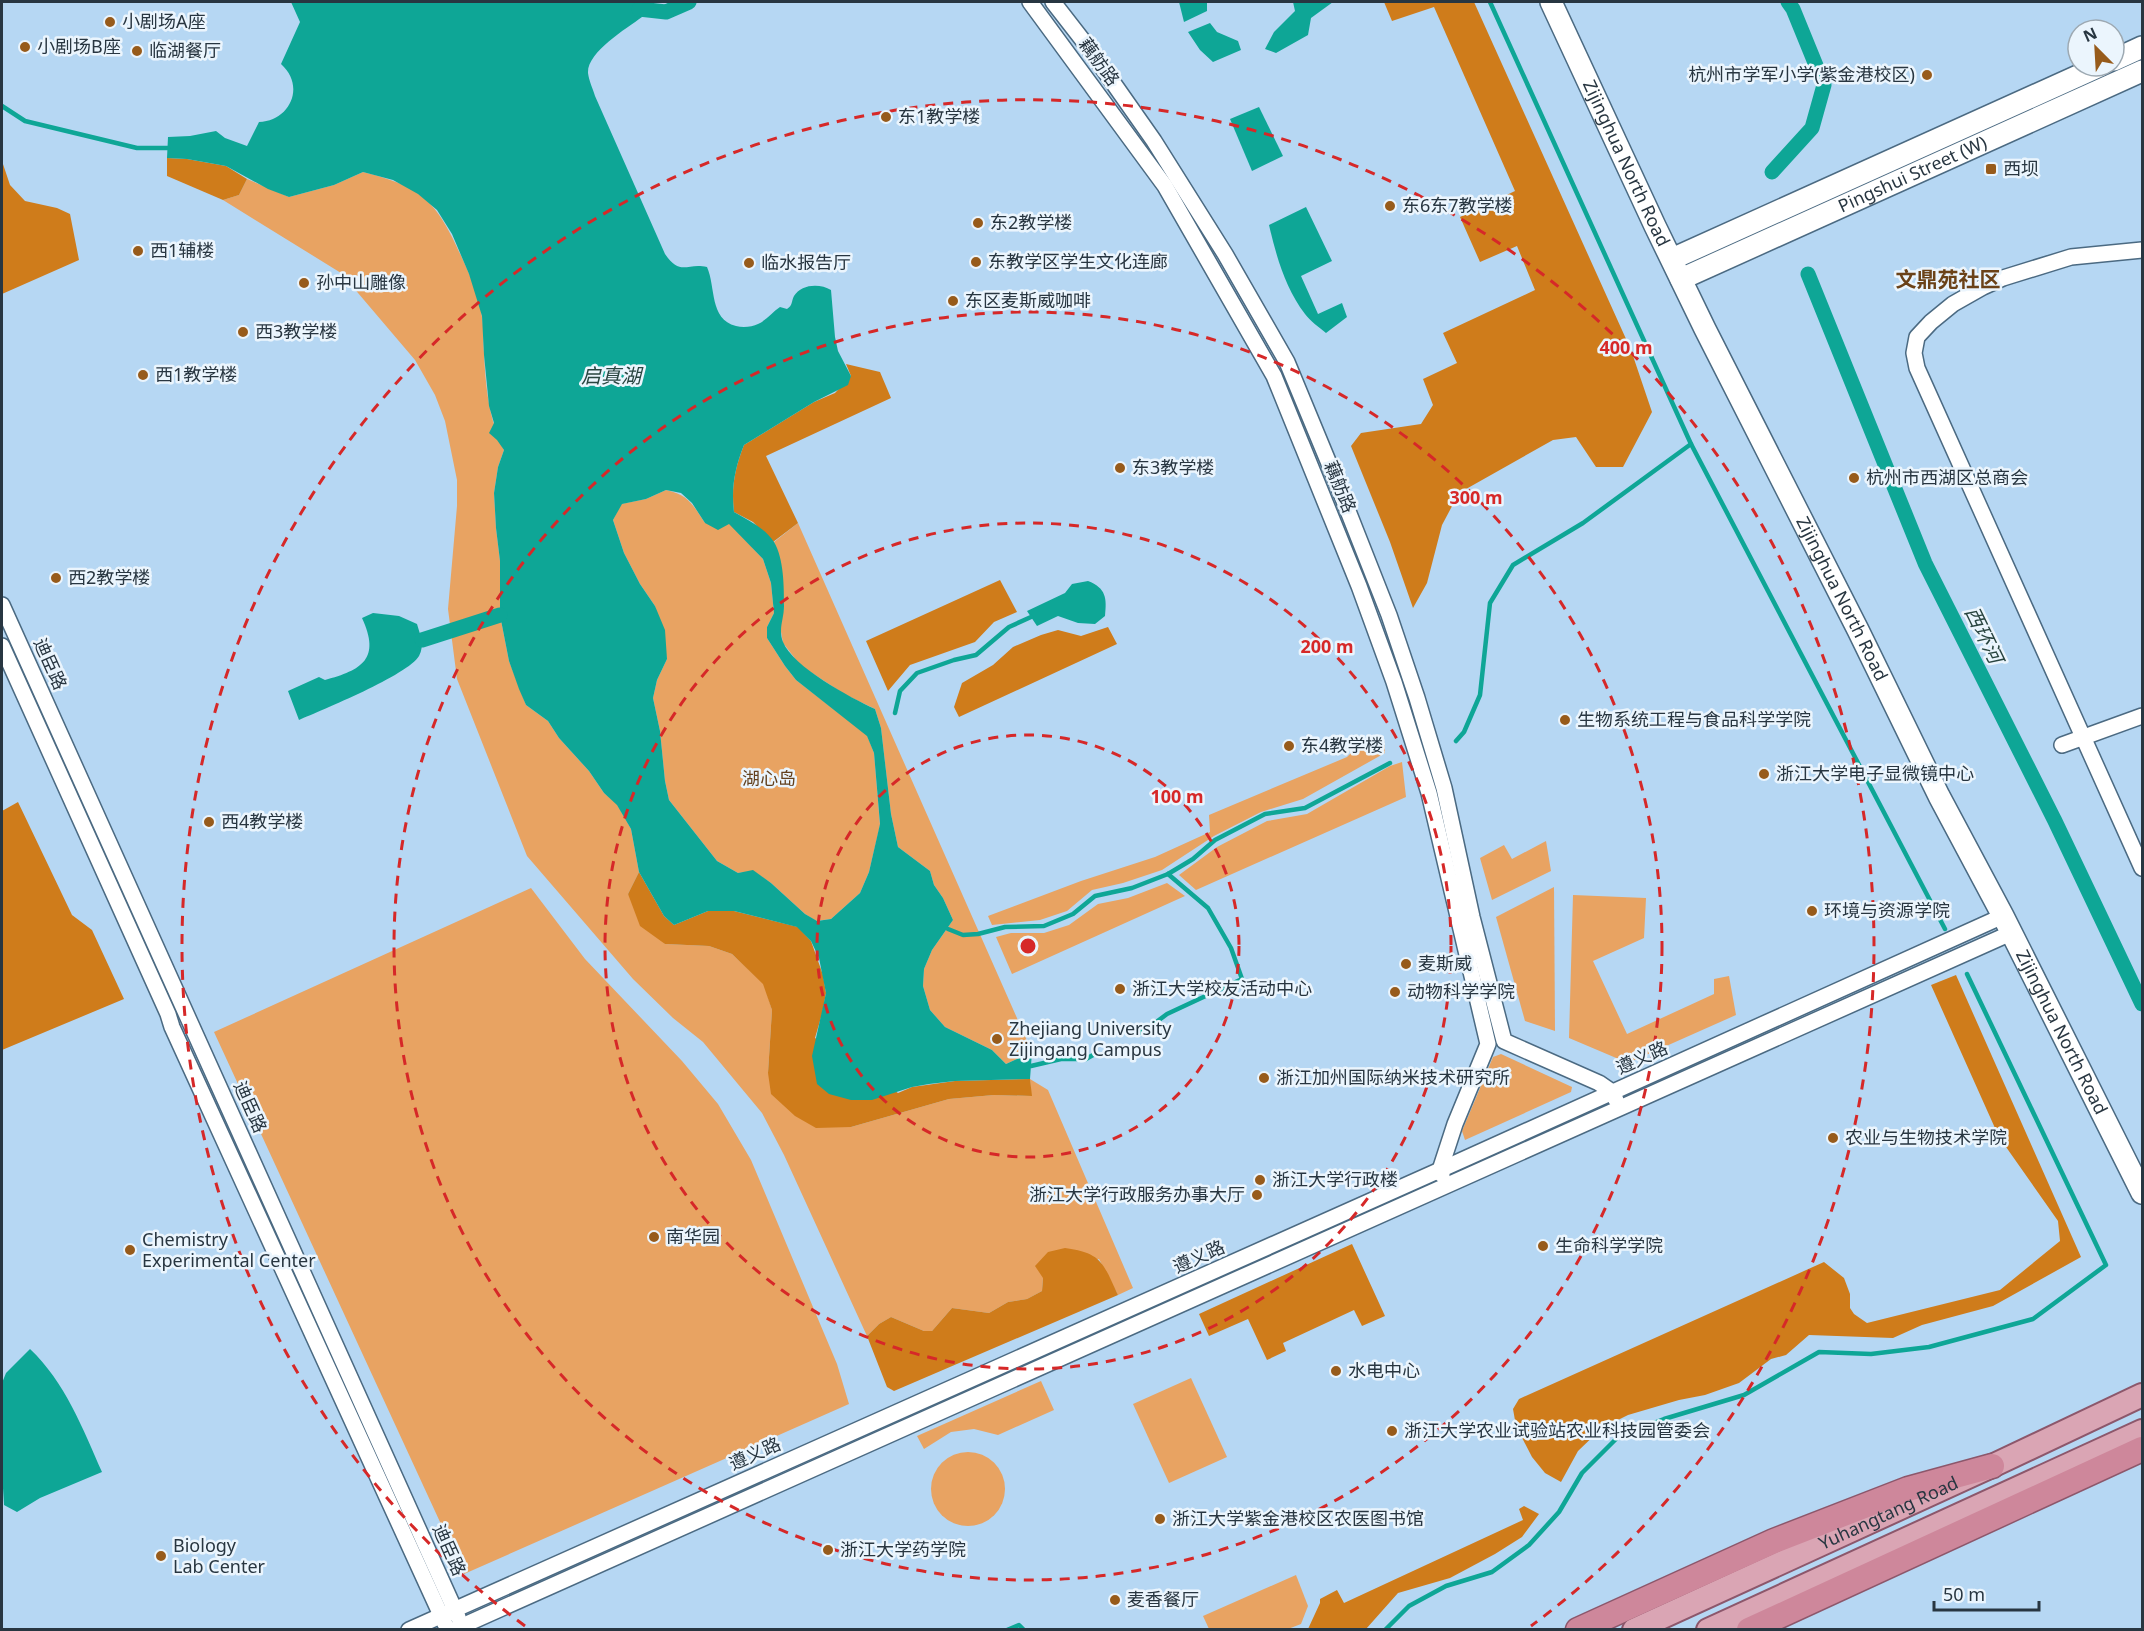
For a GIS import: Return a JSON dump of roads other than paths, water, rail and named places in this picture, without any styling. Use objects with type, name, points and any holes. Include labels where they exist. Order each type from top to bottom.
[{"type":"highway","points":[[1749,1629],[2142,1449]]},
{"type":"highway","points":[[1578,1629],[1774,1541],[1908,1490],[1992,1466]]},
{"type":"main road","name":"Zijinghua North Road","points":[[1551,2],[1681,279],[1939,796],[2007,925],[2142,1193]]},
{"type":"main road","points":[[2126,54],[2142,47]]},
{"type":"main road","name":"Pingshui Street (W)","points":[[1681,279],[2142,71]]},
{"type":"main road","name":"Pingshui Street (W)","points":[[1672,259],[2073,78]]},
{"type":"main road","name":"Yuhangtang Road","points":[[1634,1629],[2142,1395]]},
{"type":"main road","name":"Yuhangtang Road","points":[[1708,1629],[2142,1431]]},
{"type":"street","name":"藕舫路","points":[[1030,2],[1165,186],[1274,376],[1359,586],[1429,793],[1488,1044],[1455,1124],[1440,1170]]},
{"type":"street","name":"藕舫路","points":[[1053,2],[1088,47],[1154,141],[1225,254],[1287,362],[1372,573],[1418,698],[1444,788],[1472,917],[1504,1041],[1599,1083],[1612,1092]]},
{"type":"street","points":[[2142,250],[2071,257],[2003,278],[1953,304],[1930,322],[1917,337],[1914,353],[1917,368],[2142,868]]},
{"type":"street","name":"迪臣路","points":[[2,605],[454,1628]]},
{"type":"street","name":"迪臣路","points":[[2,646],[172,1027],[447,1612]]},
{"type":"street","points":[[2062,745],[2142,716]]},
{"type":"street","name":"遵义路","points":[[409,1629],[1612,1092],[2007,925]]},
{"type":"street","name":"遵义路","points":[[454,1628],[1620,1108],[2007,925]]},
{"type":"street","points":[[1612,1092],[1620,1108]]},
{"type":"street","points":[[1440,1170],[1447,1186]]},
{"type":"street","points":[[611,1540],[618,1556]]},
{"type":"water","name":"启真湖","points":[[291,2],[637,2],[642,17],[600,49],[589,65],[588,73],[595,96],[665,254],[680,267],[707,267],[717,310],[727,322],[739,327],[756,325],[780,307],[787,309],[801,289],[816,286],[831,290],[838,351],[851,376],[848,385],[814,402],[744,445],[734,478],[734,512],[766,533],[777,549],[782,565],[783,582],[784,606],[781,633],[789,652],[824,681],[875,709],[881,728],[891,814],[898,847],[930,871],[934,885],[953,920],[932,950],[924,969],[923,986],[930,1010],[945,1027],[992,1050],[1006,1064],[1032,1052],[1030,1079],[929,1084],[872,1100],[851,1100],[829,1094],[817,1084],[812,1056],[826,993],[819,958],[811,941],[797,927],[734,911],[708,911],[674,925],[664,916],[639,872],[631,829],[617,805],[604,793],[548,721],[526,705],[509,661],[500,615],[500,561],[494,493],[498,467],[504,450],[489,433],[494,423],[489,406],[482,316],[469,274],[452,234],[437,210],[418,194],[393,180],[363,172],[334,185],[289,197],[268,189],[226,166],[167,158],[168,137],[216,131],[225,138],[247,146],[259,122],[279,116],[286,109],[293,92],[292,82],[289,73],[281,64],[300,22]],"holes":[[[666,490],[681,493],[692,503],[705,523],[718,530],[729,524],[763,559],[771,583],[774,613],[767,627],[767,638],[796,680],[867,736],[874,753],[880,824],[869,872],[860,893],[831,919],[817,921],[805,914],[753,870],[738,873],[717,861],[669,800],[660,731],[653,698],[657,680],[667,659],[665,630],[655,606],[640,584],[624,553],[613,520],[622,504],[646,499]]]},
{"type":"water","points":[[1179,2],[1207,2],[1207,11],[1184,22]]},
{"type":"water","points":[[1293,2],[1333,2],[1311,18],[1308,35],[1276,53],[1265,49],[1274,32],[1295,11]]},
{"type":"water","points":[[1210,23],[1217,32],[1238,41],[1241,50],[1213,62],[1200,50],[1188,32]]},
{"type":"water","points":[[1259,107],[1283,156],[1252,171],[1230,119]]},
{"type":"water","points":[[1306,207],[1332,261],[1301,276],[1318,314],[1342,303],[1347,317],[1326,333],[1307,317],[1292,293],[1278,259],[1269,225]]},
{"type":"water","points":[[1088,581],[1099,587],[1104,594],[1105,616],[1095,624],[1078,623],[1058,616],[1037,626],[1027,611],[1065,593],[1072,584]]},
{"type":"water","points":[[373,613],[399,616],[417,624],[422,644],[419,656],[399,673],[299,720],[288,691],[319,677],[325,680],[358,667],[368,653],[369,644],[362,618]]},
{"type":"water","points":[[30,1349],[63,1391],[102,1472],[40,1498],[17,1512],[4,1505],[2,1383],[6,1373]]},
{"type":"waterway","points":[[639,9],[666,12],[689,2]]},
{"type":"waterway","points":[[1490,2],[1691,444],[1945,929]]},
{"type":"waterway","name":"西环河","points":[[1772,172],[1812,128],[1824,85],[1793,9],[1788,2]]},
{"type":"waterway","points":[[2,106],[25,121],[137,148],[168,148]]},
{"type":"waterway","name":"西环河","points":[[1808,274],[1925,563],[2054,819],[2142,1004]]},
{"type":"waterway","points":[[1456,741],[1464,732],[1480,695],[1490,603],[1513,565],[1583,523],[1691,444]]},
{"type":"waterway","points":[[422,640],[500,615]]},
{"type":"waterway","points":[[895,713],[900,691],[917,673],[976,655],[1009,627],[1031,617]]},
{"type":"waterway","points":[[948,929],[963,935],[978,934],[1005,927],[1044,926],[1073,914],[1095,896],[1132,888],[1168,874],[1193,859],[1215,840],[1265,814],[1305,808],[1390,763]]},
{"type":"waterway","points":[[1137,1034],[1167,1014],[1242,979],[1231,948],[1208,908],[1168,874]]},
{"type":"waterway","points":[[1385,1630],[1409,1606],[1446,1586],[1492,1572],[1529,1545],[1559,1512],[1582,1473],[1618,1437],[1664,1419],[1744,1395],[1819,1352],[1871,1354],[1929,1347],[2033,1319],[2106,1265],[1967,974]]},
{"type":"waterway","points":[[1031,1066],[1061,1059],[1086,1059],[1093,1055]]},
{"type":"waterway","points":[[1007,1630],[1019,1625],[1024,1630]]},
{"type":"place","name":"小剧场A座","points":[[110,22]]},
{"type":"place","name":"小剧场B座","points":[[25,47]]},
{"type":"place","name":"临湖餐厅","points":[[137,51]]},
{"type":"place","name":"杭州市学军小学(紫金港校区)","points":[[1927,75]]},
{"type":"place","name":"东1教学楼","points":[[886,117]]},
{"type":"place","name":"西坝","points":[[1991,169]]},
{"type":"place","name":"东6东7教学楼","points":[[1390,206]]},
{"type":"place","name":"东2教学楼","points":[[978,223]]},
{"type":"place","name":"西1辅楼","points":[[138,251]]},
{"type":"place","name":"东教学区学生文化连廊","points":[[976,262]]},
{"type":"place","name":"临水报告厅","points":[[749,263]]},
{"type":"place","name":"孙中山雕像","points":[[304,283]]},
{"type":"place","name":"东区麦斯威咖啡","points":[[953,301]]},
{"type":"place","name":"西3教学楼","points":[[243,332]]},
{"type":"place","name":"西1教学楼","points":[[143,375]]},
{"type":"place","name":"东3教学楼","points":[[1120,468]]},
{"type":"place","name":"杭州市西湖区总商会","points":[[1854,478]]},
{"type":"place","name":"西2教学楼","points":[[56,578]]},
{"type":"place","name":"生物系统工程与食品科学学院","points":[[1565,720]]},
{"type":"place","name":"东4教学楼","points":[[1289,746]]},
{"type":"place","name":"浙江大学电子显微镜中心","points":[[1764,774]]},
{"type":"place","name":"西4教学楼","points":[[209,822]]},
{"type":"place","name":"环境与资源学院","points":[[1812,911]]},
{"type":"place","name":"麦斯威","points":[[1406,964]]},
{"type":"place","name":"浙江大学校友活动中心","points":[[1120,989]]},
{"type":"place","name":"动物科学学院","points":[[1395,992]]},
{"type":"place","name":"Zhejiang University Zijingang Campus","points":[[997,1039]]},
{"type":"place","name":"浙江加州国际纳米技术研究所","points":[[1264,1078]]},
{"type":"place","name":"农业与生物技术学院","points":[[1833,1138]]},
{"type":"place","name":"浙江大学行政楼","points":[[1260,1180]]},
{"type":"place","name":"浙江大学行政服务办事大厅","points":[[1257,1195]]},
{"type":"place","name":"南华园","points":[[654,1237]]},
{"type":"place","name":"生命科学学院","points":[[1543,1246]]},
{"type":"place","name":"Chemistry Experimental Center","points":[[130,1250]]},
{"type":"place","name":"水电中心","points":[[1336,1371]]},
{"type":"place","name":"浙江大学农业试验站农业科技园管委会","points":[[1392,1431]]},
{"type":"place","name":"浙江大学紫金港校区农医图书馆","points":[[1160,1519]]},
{"type":"place","name":"浙江大学药学院","points":[[828,1550]]},
{"type":"place","name":"Biology Lab Center","points":[[161,1556]]},
{"type":"place","name":"麦香餐厅","points":[[1115,1600]]},
{"type":"district","name":"文鼎苑社区","points":[[1948,280]]},
{"type":"park label","name":"湖心岛","points":[[769,779]]}]
